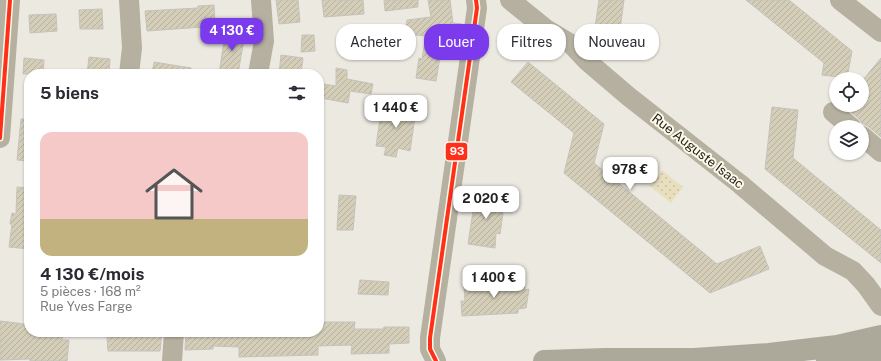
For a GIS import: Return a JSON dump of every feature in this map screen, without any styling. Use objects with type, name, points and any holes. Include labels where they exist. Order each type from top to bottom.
[{"type":"main road","points":[[544,361],[605,359],[695,360],[769,354],[837,346],[881,336]]},
{"type":"main road","points":[[792,361],[837,352],[881,351]]},
{"type":"main road","points":[[818,361],[844,357],[881,357]]},
{"type":"street","points":[[0,138],[10,0]]},
{"type":"street","points":[[129,0],[132,48],[130,69]]},
{"type":"street","points":[[259,69],[264,41],[261,0]]},
{"type":"street","name":"Rue Auguste Isaac","points":[[510,0],[546,29],[571,44],[587,61],[628,96],[740,184],[825,256],[853,271],[866,285],[881,306]]},
{"type":"street","points":[[840,0],[881,32]]},
{"type":"street","points":[[436,361],[430,349],[430,338],[477,1]]},
{"type":"street","points":[[833,112],[843,120]]},
{"type":"street","points":[[869,142],[881,152]]},
{"type":"street","points":[[172,361],[174,337]]},
{"type":"shaded area","points":[[662,170],[683,187],[671,203],[650,186]]},
{"type":"building","points":[[276,0],[298,0],[300,22],[279,24]]},
{"type":"building","points":[[322,0],[363,0],[364,14],[324,17]]},
{"type":"building","points":[[384,0],[418,0],[418,7],[385,11]]},
{"type":"building","points":[[428,0],[450,0],[453,23],[462,24],[424,24],[424,36],[416,35],[416,24],[406,24],[407,20],[431,17]]},
{"type":"building","points":[[599,0],[624,0],[621,24],[595,24]]},
{"type":"building","points":[[746,0],[789,0],[852,51],[848,72],[829,72],[829,76],[822,75],[824,63]]},
{"type":"building","points":[[214,5],[215,23],[203,23],[203,27],[147,31],[145,11],[198,8],[198,6]]},
{"type":"building","points":[[102,9],[103,29],[80,29],[79,10]]},
{"type":"building","points":[[56,14],[57,31],[30,33],[29,15]]},
{"type":"building","points":[[226,28],[245,33],[239,69],[220,69]]},
{"type":"building","points":[[302,35],[314,35],[315,51],[301,52]]},
{"type":"building","points":[[424,48],[424,60],[440,60],[436,81],[416,78],[419,58],[422,59]]},
{"type":"building","points":[[281,55],[303,58],[302,69],[280,69]]},
{"type":"building","points":[[89,57],[110,59],[109,69],[88,69]]},
{"type":"building","points":[[24,58],[44,60],[43,69],[24,69],[23,74]]},
{"type":"building","points":[[881,58],[881,137],[869,127],[869,120],[860,120],[851,112],[869,112],[869,73]]},
{"type":"building","points":[[154,62],[191,68],[191,69],[153,69]]},
{"type":"building","points":[[528,62],[604,124],[594,163],[717,264],[760,246],[769,269],[710,293],[564,173],[574,133],[511,82]]},
{"type":"building","points":[[336,68],[347,70],[347,79],[373,84],[371,94],[350,91],[348,103],[324,99],[324,84],[336,86]]},
{"type":"building","points":[[382,105],[405,107],[404,109],[416,110],[410,151],[398,148],[396,157],[384,155],[386,147],[376,146]]},
{"type":"building","points":[[772,107],[798,110],[793,158],[881,230],[881,263],[765,169]]},
{"type":"building","points":[[21,119],[24,119],[24,161],[17,160]]},
{"type":"building","points":[[17,187],[24,188],[24,248],[9,247],[12,213],[16,214]]},
{"type":"building","points":[[484,190],[493,195],[502,196],[500,212],[503,213],[500,234],[496,233],[495,248],[468,244],[476,192],[483,193]]},
{"type":"building","points":[[339,195],[356,196],[353,230],[337,230]]},
{"type":"building","points":[[360,280],[389,282],[388,295],[358,294]]},
{"type":"building","points":[[524,282],[525,290],[529,289],[526,308],[518,309],[518,313],[462,316],[461,301],[465,301],[464,286]]},
{"type":"building","points":[[0,321],[24,324],[24,337],[62,337],[62,340],[69,340],[67,361],[30,361],[30,359],[0,360]]},
{"type":"building","points":[[324,322],[355,322],[354,329],[409,327],[409,343],[389,344],[389,353],[351,354],[352,345],[318,346],[318,355],[239,357],[239,347],[213,346],[213,349],[185,350],[186,337],[324,337]]},
{"type":"building","points":[[107,337],[161,337],[160,351],[108,351]]},
{"type":"transit line","name":"93","points":[[0,138],[10,0]]},
{"type":"transit line","name":"93","points":[[436,361],[430,349],[430,338],[477,8],[476,0]]}]
